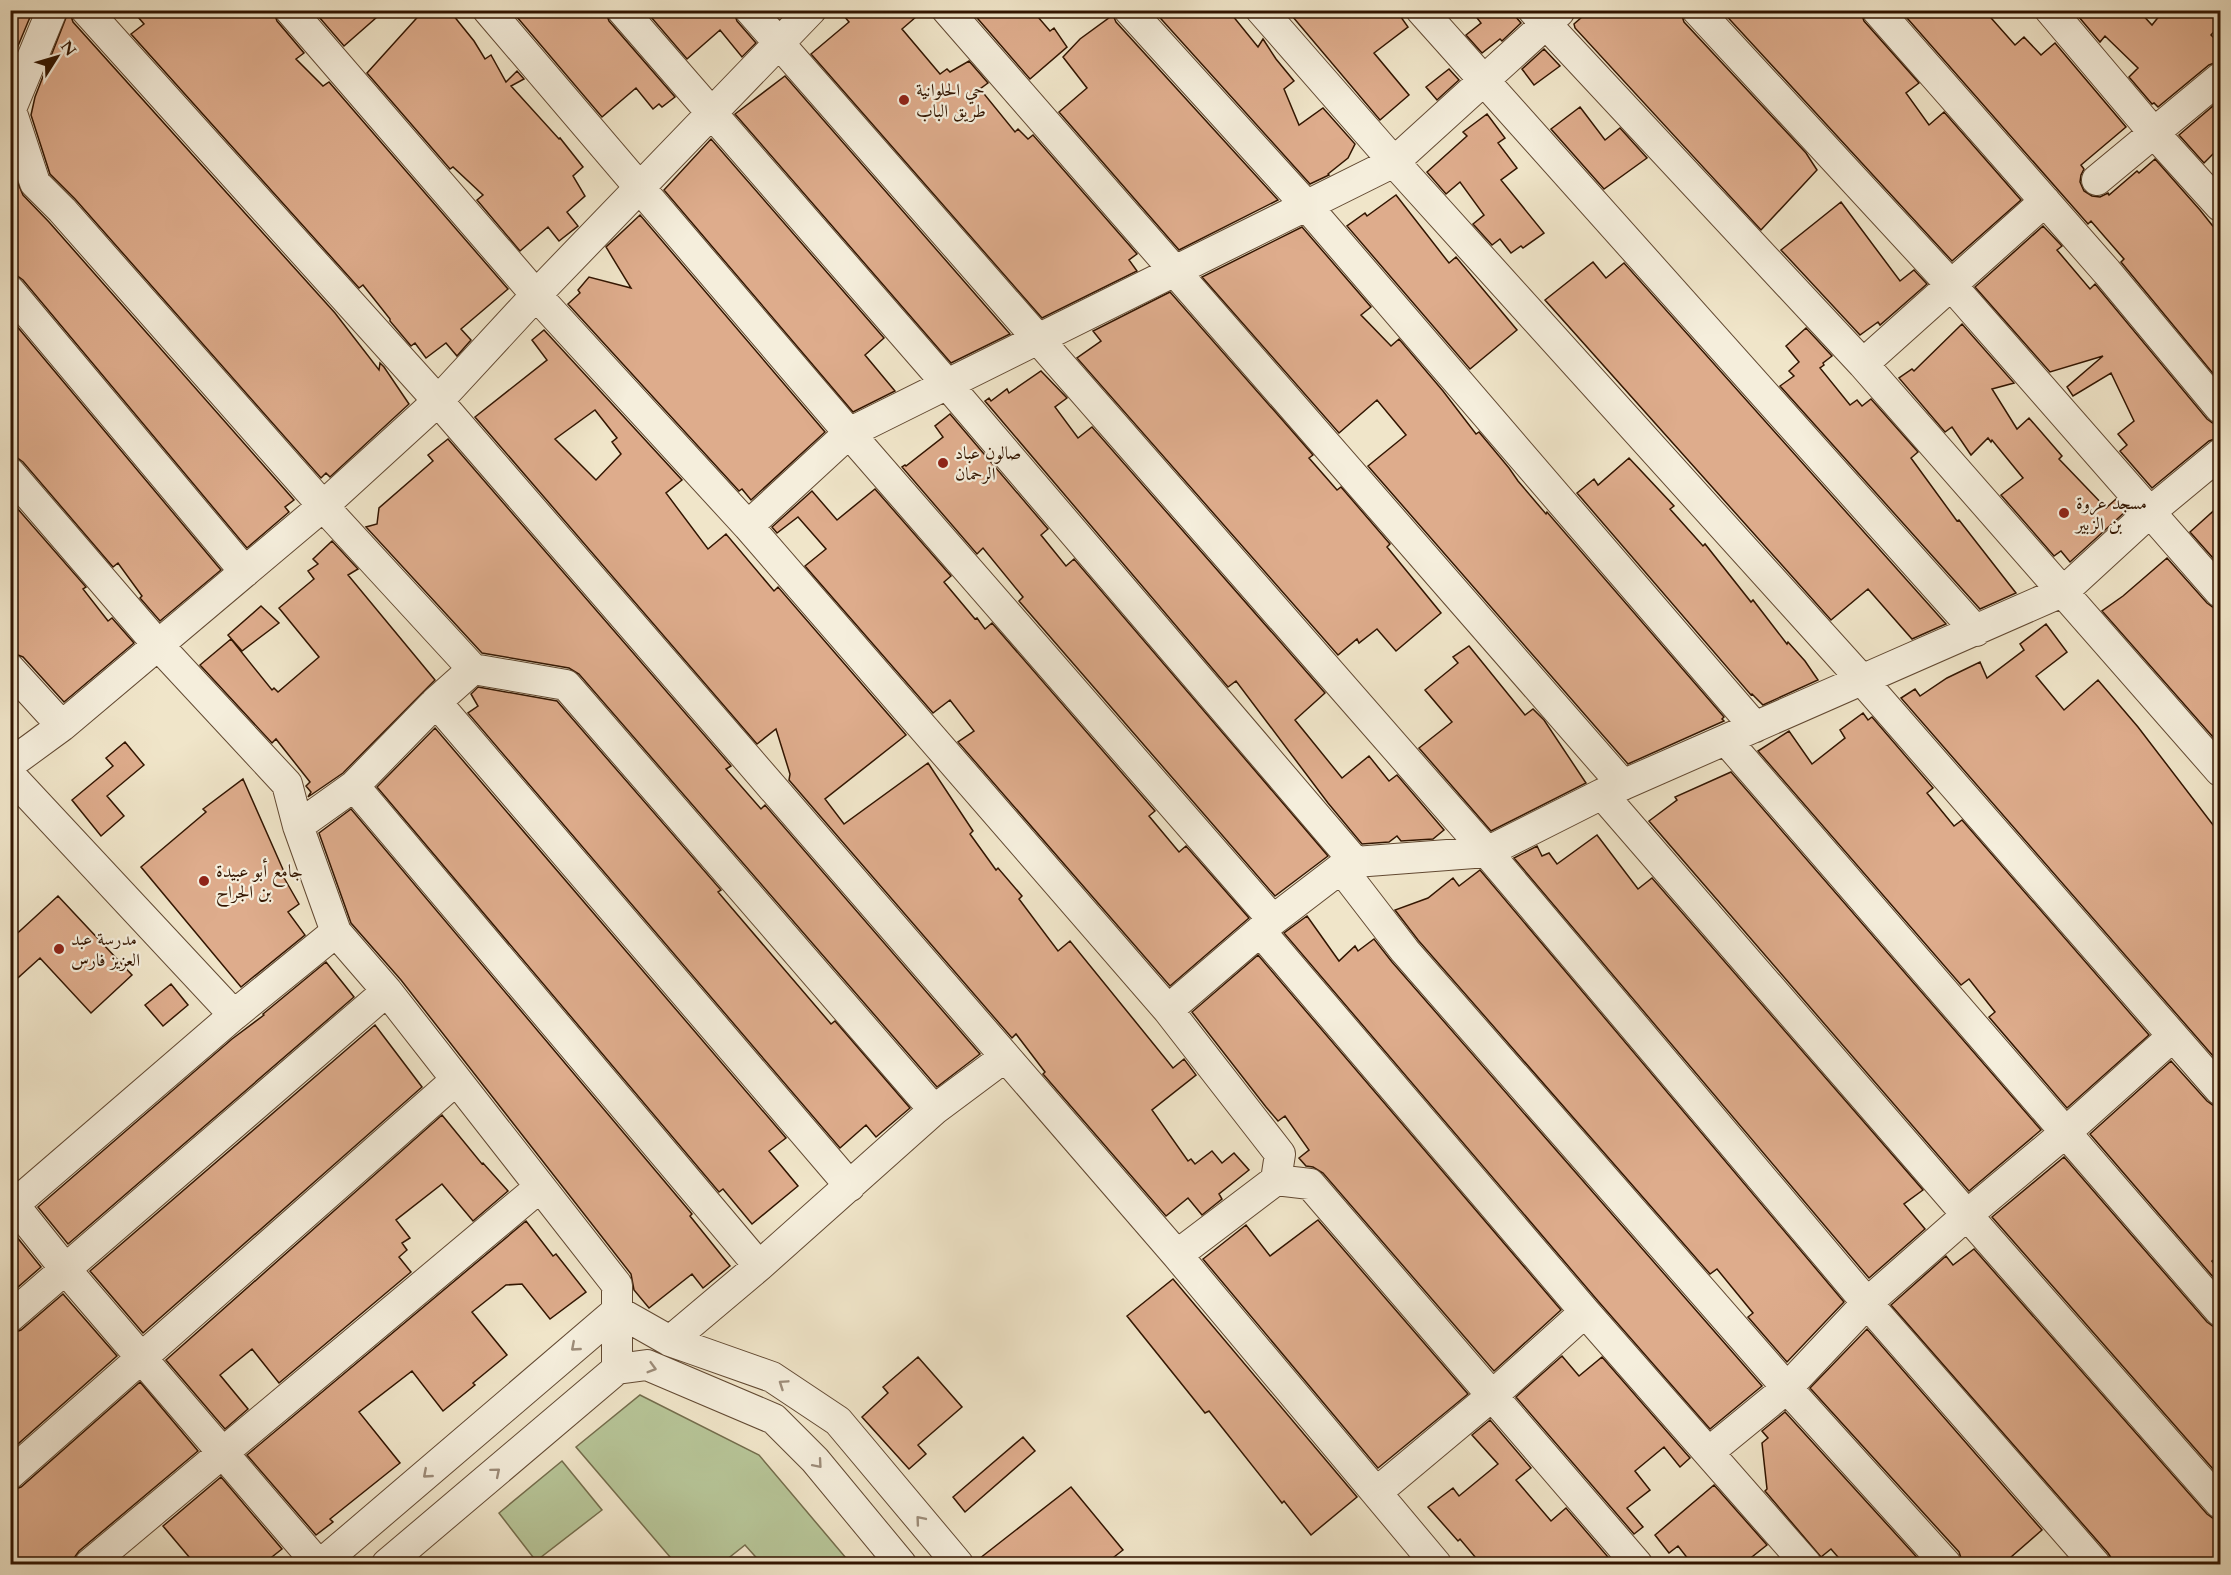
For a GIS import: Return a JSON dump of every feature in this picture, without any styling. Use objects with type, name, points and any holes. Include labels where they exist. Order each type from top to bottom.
[{"type":"street","points":[[52,10],[11,108],[34,183],[62,210],[323,506],[472,669],[566,686],[934,1110]]},
{"type":"street","points":[[86,10],[438,402],[1177,1256],[1436,1564]]},
{"type":"street","points":[[290,10],[536,296],[748,526],[1168,1010],[1278,1167],[1310,1184],[1637,1564]]},
{"type":"street","points":[[488,10],[1266,925],[1585,1312],[1806,1564]]},
{"type":"street","points":[[622,10],[947,384],[1348,865],[1406,951],[1787,1388],[1946,1564]]},
{"type":"street","points":[[750,10],[1487,852],[1868,1303],[2095,1564]]},
{"type":"street","points":[[10,764],[62,726],[245,572],[323,506],[438,402],[536,296],[811,10]]},
{"type":"street","points":[[947,10],[1174,270],[1613,789],[1966,1215],[2220,1503]]},
{"type":"street","points":[[1129,10],[1306,205],[1755,728]]},
{"type":"street","points":[[1261,10],[1394,162],[1863,681],[2220,1090]]},
{"type":"street","points":[[1421,10],[1976,631]]},
{"type":"street","points":[[1696,10],[1951,285],[2220,592]]},
{"type":"street","points":[[1877,10],[2045,201],[2220,408]]},
{"type":"street","points":[[2050,10],[2154,133],[2220,206]]},
{"type":"street","points":[[748,526],[849,433],[1394,162],[1483,80],[1546,15],[1863,364],[2220,770]]},
{"type":"street","points":[[2097,180],[2220,78]]},
{"type":"street","points":[[1863,364],[2045,201]]},
{"type":"street","points":[[10,291],[245,572]]},
{"type":"street","points":[[1168,1010],[1266,925],[1348,865],[1487,852],[1613,789],[2064,591],[2150,512],[2220,454]]},
{"type":"street","points":[[10,473],[158,645],[287,784],[298,826],[336,932],[387,991],[617,1285],[617,1369]]},
{"type":"street","points":[[10,669],[62,726]]},
{"type":"street","points":[[298,826],[354,786],[436,702],[472,669]]},
{"type":"street","points":[[436,702],[850,1186]]},
{"type":"street","points":[[1726,740],[2220,1311]]},
{"type":"street","points":[[10,775],[234,1015]]},
{"type":"street","points":[[354,786],[759,1266]]},
{"type":"street","points":[[336,932],[234,1015],[12,1207],[319,1564],[617,1311]]},
{"type":"street","points":[[10,1317],[387,991]]},
{"type":"street","points":[[1709,1452],[1787,1388],[1868,1303],[1966,1215],[2066,1132],[2173,1036]]},
{"type":"street","points":[[670,1341],[759,1266],[934,1110],[1005,1058]]},
{"type":"street","points":[[10,1474],[143,1359],[456,1080]]},
{"type":"street","points":[[1177,1256],[1278,1167]]},
{"type":"street","points":[[90,1564],[540,1187]]},
{"type":"street","points":[[617,1311],[670,1341],[772,1377],[838,1421],[958,1564]]},
{"type":"street","points":[[1377,1492],[1493,1395],[1585,1312]]},
{"type":"street","points":[[387,1564],[617,1369],[647,1365],[774,1419],[815,1460],[901,1564]]},
{"type":"green space","points":[[640,1395],[759,1455],[851,1564],[762,1564],[745,1545],[721,1564],[676,1564],[576,1447]]},
{"type":"green space","points":[[562,1461],[602,1510],[536,1561],[499,1513]]},
{"type":"building","points":[[10,10],[33,10],[10,65]]},
{"type":"building","points":[[69,10],[73,22],[335,313],[379,370],[380,363],[384,367],[409,404],[330,477],[326,473],[321,478],[75,199],[50,174],[31,115],[35,97]]},
{"type":"building","points":[[132,10],[273,10],[277,21],[304,53],[296,59],[323,86],[329,82],[508,289],[461,329],[471,340],[457,356],[446,343],[426,358],[415,343],[411,346],[363,285],[359,288],[131,34],[144,24]]},
{"type":"building","points":[[313,10],[385,10],[344,46]]},
{"type":"building","points":[[424,10],[449,10],[485,59],[491,55],[506,82],[517,71],[524,79],[511,86],[560,138],[583,167],[573,176],[585,196],[567,212],[578,226],[559,241],[548,227],[520,251],[477,200],[483,195],[453,167],[450,169],[367,73]]},
{"type":"building","points":[[511,10],[605,10],[609,21],[675,97],[662,107],[659,104],[653,109],[636,88],[602,117]]},
{"type":"building","points":[[645,10],[733,10],[737,21],[756,43],[742,57],[720,30],[687,59]]},
{"type":"building","points":[[839,10],[924,10],[902,29],[940,74],[947,69],[950,72],[969,61],[988,83],[980,89],[1015,132],[1018,129],[1028,139],[1033,135],[1137,254],[1129,260],[1137,271],[1042,318],[811,54],[849,22]]},
{"type":"building","points":[[974,10],[1032,10],[1050,31],[1054,28],[1067,47],[1030,79],[972,12]]},
{"type":"building","points":[[1153,10],[1228,10],[1258,47],[1263,39],[1294,81],[1284,89],[1299,125],[1323,108],[1355,144],[1348,158],[1329,175],[1310,184]]},
{"type":"building","points":[[1287,10],[1396,10],[1408,27],[1374,53],[1409,95],[1380,120]]},
{"type":"building","points":[[1471,10],[1510,10],[1521,23],[1502,41],[1500,39],[1482,53],[1466,35],[1481,23]]},
{"type":"building","points":[[1590,10],[1680,10],[1684,22],[1806,153],[1817,170],[1761,230],[1575,28],[1574,24]]},
{"type":"building","points":[[1721,10],[1860,10],[1864,21],[1919,83],[1906,93],[1929,125],[1944,112],[2021,200],[1952,261]]},
{"type":"building","points":[[1900,10],[1984,10],[2015,45],[2024,37],[2041,55],[2055,43],[2126,127],[2081,165],[2084,169],[2080,182],[2084,191],[2092,196],[2100,197],[2108,193],[2109,195],[2155,159],[2200,210],[2220,235],[2220,382],[2121,262],[2124,259],[2091,221],[2088,224]]},
{"type":"building","points":[[2073,10],[2138,10],[2152,25],[2164,10],[2220,10],[2220,25],[2211,35],[2220,44],[2220,61],[2209,65],[2158,107],[2152,104],[2129,77],[2138,68],[2105,36],[2100,42]]},
{"type":"building","points":[[1113,15],[1116,22],[1278,200],[1179,250],[1059,112],[1087,88],[1063,57],[1080,39]]},
{"type":"building","points":[[1544,49],[1560,66],[1534,85],[1522,69]]},
{"type":"building","points":[[1449,69],[1459,80],[1437,100],[1426,87]]},
{"type":"building","points":[[785,76],[1010,334],[951,363],[735,114]]},
{"type":"building","points":[[2220,100],[2220,147],[2204,163],[2179,135]]},
{"type":"building","points":[[1580,107],[1605,140],[1620,128],[1647,158],[1604,189],[1551,129]]},
{"type":"building","points":[[1487,114],[1505,138],[1498,143],[1517,168],[1501,180],[1544,233],[1523,248],[1521,246],[1511,253],[1500,239],[1492,245],[1473,224],[1484,215],[1460,182],[1446,194],[1427,172],[1467,136],[1463,132]]},
{"type":"building","points":[[711,139],[884,338],[865,355],[895,391],[853,412],[664,190]]},
{"type":"building","points":[[10,164],[23,195],[294,500],[285,507],[289,512],[247,548],[23,280],[10,274]]},
{"type":"building","points":[[1396,195],[1449,263],[1456,257],[1517,330],[1470,369],[1347,226],[1365,213],[1367,216]]},
{"type":"building","points":[[1841,202],[1900,281],[1914,270],[1927,284],[1880,325],[1878,322],[1860,335],[1781,250]]},
{"type":"building","points":[[640,215],[825,432],[751,500],[742,489],[739,491],[568,304],[580,293],[578,290],[589,277],[631,288],[606,247]]},
{"type":"building","points":[[2043,226],[2062,246],[2057,250],[2090,289],[2095,284],[2207,419],[2220,425],[2220,437],[2209,441],[2152,488],[2120,451],[2127,445],[2118,434],[2134,421],[2111,373],[2073,396],[2067,387],[2103,356],[2050,372],[1975,287]]},
{"type":"building","points":[[1302,227],[1371,307],[1361,315],[1391,346],[1399,339],[1476,434],[1479,432],[1546,514],[1547,512],[1724,717],[1722,719],[1724,721],[1628,764],[1368,466],[1406,435],[1377,400],[1339,433],[1202,277]]},
{"type":"building","points":[[1593,262],[1606,278],[1624,263],[1946,624],[1912,639],[1868,589],[1831,620],[1545,300]]},
{"type":"building","points":[[1170,292],[1313,455],[1309,458],[1337,490],[1341,487],[1390,544],[1387,547],[1441,613],[1396,651],[1377,629],[1359,643],[1357,639],[1338,655],[1077,358],[1101,341],[1093,331]]},
{"type":"building","points":[[10,318],[221,570],[160,621],[140,598],[142,596],[118,563],[113,567],[23,462],[10,456]]},
{"type":"building","points":[[1962,324],[2014,383],[1992,389],[2017,429],[2029,418],[2062,456],[2059,459],[2106,508],[2116,499],[2126,511],[2070,562],[2061,551],[2054,556],[2001,495],[2023,478],[1992,440],[1991,442],[1988,438],[1971,455],[1952,427],[1945,432],[1899,378],[1912,369],[1914,371]]},
{"type":"building","points":[[1806,328],[1832,356],[1820,368],[1850,405],[1857,400],[1862,406],[1871,399],[1918,452],[1911,458],[1957,521],[1959,520],[2016,593],[1980,609],[1780,386],[1794,376],[1789,371],[1799,362],[1786,346]]},
{"type":"building","points":[[544,330],[682,480],[666,493],[708,549],[726,534],[774,591],[778,587],[906,735],[825,799],[844,824],[928,763],[973,831],[970,834],[996,870],[998,868],[1022,896],[1019,899],[1058,951],[1070,941],[1173,1068],[1184,1059],[1196,1075],[1152,1110],[1188,1161],[1191,1159],[1195,1164],[1212,1151],[1222,1163],[1234,1153],[1249,1170],[1219,1194],[1222,1199],[1202,1215],[1188,1198],[1166,1216],[1043,1074],[1045,1072],[1016,1034],[1012,1038],[789,780],[790,774],[776,729],[757,744],[475,417],[547,360],[532,340]],"holes":[[[595,410],[617,438],[612,442],[621,454],[596,480],[555,439]]]},
{"type":"building","points":[[1041,371],[1067,398],[1055,407],[1078,438],[1092,427],[1325,693],[1295,720],[1342,778],[1369,756],[1389,781],[1397,775],[1444,830],[1433,839],[1401,841],[1397,836],[1389,842],[1362,844],[1328,803],[1236,681],[1228,687],[985,401],[989,398],[991,401],[1007,389],[1009,393]]},
{"type":"building","points":[[950,414],[1048,529],[1041,535],[1066,566],[1074,559],[1328,856],[1275,896],[1019,601],[1023,597],[983,548],[977,554],[902,467],[943,437],[935,426]]},
{"type":"building","points":[[448,439],[731,766],[726,769],[761,809],[765,805],[980,1054],[937,1087],[579,674],[569,668],[482,653],[366,527],[377,524],[379,508],[433,461],[428,455]]},
{"type":"building","points":[[1629,458],[1674,506],[1670,509],[1703,546],[1705,544],[1751,602],[1753,600],[1787,644],[1788,642],[1805,661],[1818,680],[1763,705],[1751,695],[1577,493],[1594,479],[1598,485]]},
{"type":"building","points":[[875,489],[951,576],[944,582],[975,619],[977,618],[985,629],[992,623],[1155,811],[1149,816],[1179,852],[1186,846],[1249,918],[1170,986],[958,742],[974,731],[950,700],[933,713],[805,566],[826,549],[798,517],[777,533],[772,527],[812,491],[837,520]]},
{"type":"building","points":[[10,500],[86,587],[83,589],[108,621],[112,618],[134,643],[64,702],[23,657],[10,652]]},
{"type":"building","points":[[2220,505],[2220,566],[2190,532]]},
{"type":"building","points":[[332,541],[358,569],[348,575],[435,680],[343,773],[308,797],[311,792],[306,786],[310,782],[276,739],[272,743],[200,665],[231,639],[272,690],[274,688],[278,692],[319,657],[279,608],[314,579],[308,571],[318,564],[313,559]]},
{"type":"building","points":[[2167,558],[2207,603],[2220,609],[2220,745],[2102,611]]},
{"type":"building","points":[[261,606],[279,623],[242,651],[228,635]]},
{"type":"building","points":[[2046,624],[2067,652],[2036,676],[2064,710],[2098,680],[2138,727],[2220,834],[2220,1064],[1901,698],[1915,689],[1920,696],[1947,678],[1980,662],[1987,678],[2024,650],[2020,644]]},
{"type":"building","points":[[1469,646],[1525,715],[1533,709],[1544,720],[1586,783],[1491,831],[1419,748],[1452,722],[1425,690],[1458,663],[1453,657]]},
{"type":"building","points":[[478,687],[557,701],[721,890],[718,892],[831,1024],[835,1021],[910,1108],[876,1137],[866,1125],[840,1148],[468,713],[478,706],[471,694]]},
{"type":"building","points":[[1863,713],[1868,720],[1872,717],[1933,788],[1927,793],[1954,826],[1962,820],[2149,1035],[2067,1108],[1989,1017],[1995,1012],[1969,979],[1961,985],[1758,751],[1789,731],[1812,764],[1845,738],[1840,730]]},
{"type":"building","points":[[435,728],[786,1138],[769,1151],[798,1186],[752,1224],[723,1189],[719,1192],[377,787]]},
{"type":"building","points":[[125,742],[144,765],[107,796],[124,816],[101,836],[72,800],[113,766],[106,758]]},
{"type":"building","points":[[1731,772],[2041,1130],[1969,1191],[1649,821],[1677,800],[1675,797]]},
{"type":"building","points":[[243,779],[285,874],[283,876],[299,904],[288,912],[305,935],[241,987],[141,867],[206,812],[203,809]]},
{"type":"building","points":[[351,809],[692,1214],[690,1216],[730,1266],[703,1288],[692,1274],[649,1308],[634,1290],[631,1274],[401,980],[351,923],[319,833]]},
{"type":"building","points":[[1597,835],[1638,889],[1652,878],[1923,1190],[1904,1204],[1925,1229],[1869,1278],[1514,858],[1537,846],[1542,856],[1549,853],[1557,864]]},
{"type":"building","points":[[1480,870],[1844,1302],[1787,1362],[1748,1317],[1753,1313],[1717,1269],[1710,1274],[1418,940],[1395,910],[1428,898],[1453,878],[1459,886]]},
{"type":"building","name":"مدرسة عبد العزيز فارس","points":[[58,896],[132,975],[91,1013],[40,958],[10,985],[10,940]]},
{"type":"building","points":[[1307,916],[1339,961],[1355,946],[1358,951],[1374,939],[1762,1386],[1710,1429],[1284,933]]},
{"type":"building","points":[[1258,955],[1561,1310],[1494,1371],[1323,1173],[1306,1166],[1299,1158],[1309,1150],[1285,1116],[1278,1121],[1192,1012]]},
{"type":"building","points":[[326,962],[354,997],[68,1244],[38,1207],[232,1039]]},
{"type":"building","points":[[171,984],[188,1005],[163,1026],[145,1005]]},
{"type":"building","points":[[375,1025],[422,1087],[143,1333],[90,1271]]},
{"type":"building","points":[[2171,1061],[2207,1101],[2220,1107],[2220,1254],[2212,1261],[2220,1272],[2220,1285],[2090,1134]]},
{"type":"building","points":[[442,1115],[482,1164],[508,1191],[473,1221],[442,1184],[396,1220],[410,1238],[402,1243],[407,1250],[399,1257],[411,1272],[279,1383],[252,1349],[220,1375],[248,1409],[225,1429],[166,1360]]},
{"type":"building","points":[[2064,1157],[2207,1322],[2220,1328],[2220,1477],[1992,1217]]},
{"type":"building","points":[[1318,1220],[1468,1394],[1378,1468],[1203,1259],[1246,1225],[1270,1256]]},
{"type":"building","points":[[526,1221],[553,1256],[556,1254],[586,1292],[550,1319],[522,1284],[506,1285],[472,1312],[507,1355],[473,1383],[475,1385],[443,1411],[412,1371],[359,1412],[400,1463],[330,1519],[333,1522],[316,1535],[247,1455]]},
{"type":"building","points":[[12,1231],[41,1267],[10,1294],[10,1232]]},
{"type":"building","points":[[1974,1249],[2207,1514],[2220,1520],[2220,1564],[2115,1564],[2108,1553],[1891,1305],[1946,1256],[1953,1265]]},
{"type":"building","points":[[1173,1279],[1357,1497],[1311,1535],[1284,1501],[1282,1503],[1209,1411],[1205,1413],[1127,1316]]},
{"type":"building","points":[[63,1294],[117,1356],[10,1451],[10,1334],[21,1330]]},
{"type":"building","points":[[1867,1329],[2042,1530],[2003,1564],[1963,1564],[1959,1552],[1810,1388]]},
{"type":"building","points":[[1562,1356],[1579,1376],[1602,1357],[1690,1458],[1680,1467],[1664,1447],[1635,1471],[1650,1490],[1627,1508],[1643,1527],[1634,1534],[1516,1397]]},
{"type":"building","points":[[918,1357],[962,1407],[918,1445],[926,1454],[909,1469],[862,1417],[888,1393],[883,1387]]},
{"type":"building","points":[[140,1382],[198,1451],[79,1551],[73,1564],[10,1564],[10,1491],[21,1487]]},
{"type":"building","points":[[1785,1412],[1923,1564],[1844,1564],[1831,1549],[1821,1557],[1765,1491],[1767,1489],[1762,1443],[1768,1438],[1762,1431]]},
{"type":"building","points":[[1490,1420],[1531,1468],[1516,1480],[1551,1521],[1566,1508],[1608,1557],[1598,1564],[1481,1564],[1428,1507],[1453,1488],[1459,1496],[1498,1464],[1472,1435]]},
{"type":"building","points":[[1023,1437],[1035,1451],[965,1512],[953,1497]]},
{"type":"building","points":[[221,1477],[282,1549],[263,1564],[195,1564],[163,1526]]},
{"type":"building","points":[[1714,1485],[1767,1545],[1743,1564],[1692,1564],[1678,1546],[1669,1553],[1655,1535]]},
{"type":"building","points":[[1071,1487],[1123,1550],[1105,1564],[975,1564],[975,1562]]},
{"type":"place","name":"حي الحلوانية طريق الباب","points":[[904,100]]},
{"type":"place","name":"صالون عباد الرحمان","points":[[943,463]]},
{"type":"place","name":"مسجد عروة بن الزبير","points":[[2064,513]]},
{"type":"place","name":"جامع أبو عبيدة بن الجراح","points":[[204,881]]},
{"type":"place","name":"مدرسة عبد العزيز فارس","points":[[59,949]]}]
